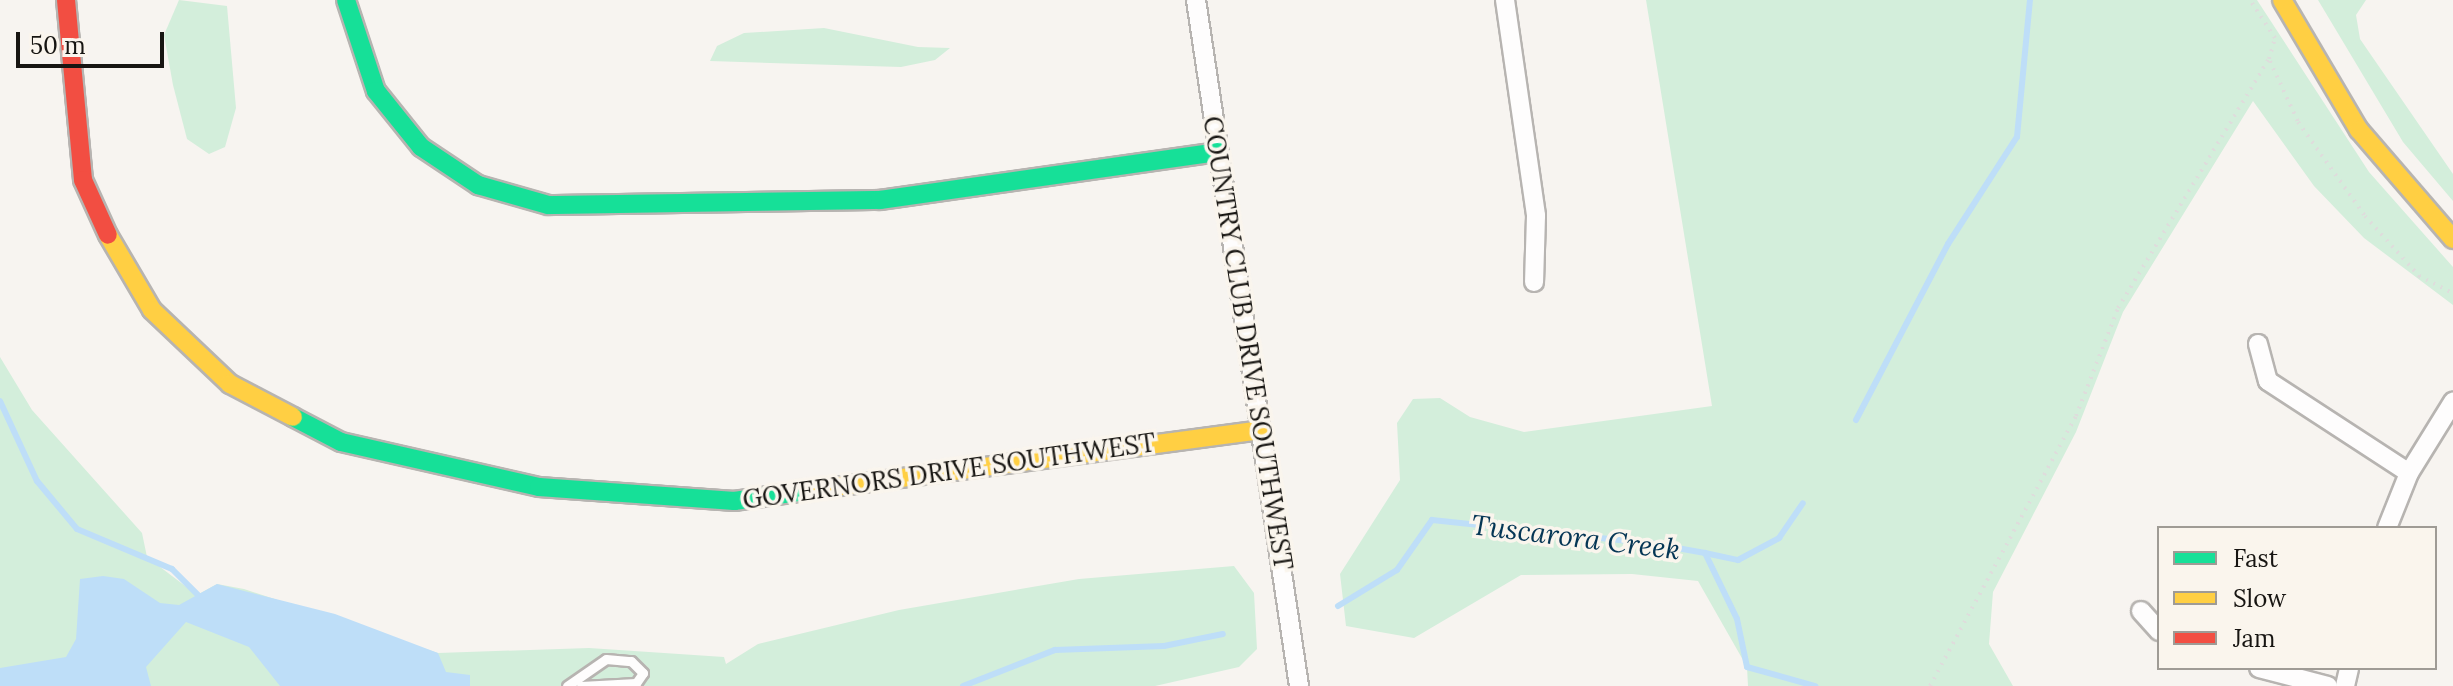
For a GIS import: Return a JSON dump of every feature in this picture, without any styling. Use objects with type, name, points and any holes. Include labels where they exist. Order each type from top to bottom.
[{"type":"street","name":"GOVERNORS DRIVE SOUTHWEST","points":[[66,0],[83,180],[124,269],[152,310],[230,384],[341,442],[539,487],[734,501],[1261,430]]},
{"type":"street","points":[[346,0],[376,91],[421,147],[478,185],[548,205],[896,199],[1219,152]]},
{"type":"street","name":"COUNTRY CLUB DRIVE SOUTHWEST","points":[[1196,0],[1299,686]]},
{"type":"street","points":[[1505,0],[1536,216],[1534,282]]},
{"type":"street","points":[[2282,0],[2359,130],[2453,239]]},
{"type":"street","points":[[2258,344],[2268,381],[2409,473]]},
{"type":"street","points":[[2388,526],[2409,473],[2453,402]]},
{"type":"street","points":[[2141,611],[2157,629]]},
{"type":"street","points":[[2267,670],[2328,686]]},
{"type":"lane","points":[[567,686],[606,659],[631,661],[643,673],[636,683],[581,686]]},
{"type":"path","points":[[1930,686],[2076,416],[2118,308],[2269,59],[2275,38],[2250,0]]},
{"type":"path","points":[[2269,59],[2298,122],[2365,216],[2419,276],[2453,293]]},
{"type":"green space","points":[[179,0],[227,6],[236,108],[225,147],[209,154],[187,139],[173,85],[164,35]]},
{"type":"green space","points":[[1646,0],[2257,0],[2369,172],[2453,267],[2453,305],[2364,238],[2314,186],[2253,101],[2123,312],[2076,432],[1993,592],[1989,644],[2013,686],[1748,686],[1747,667],[1698,581],[1632,574],[1521,575],[1414,638],[1346,626],[1340,574],[1400,480],[1397,423],[1413,399],[1440,398],[1470,417],[1524,432],[1712,406]]},
{"type":"green space","points":[[2318,0],[2366,0],[2356,15],[2360,39],[2453,174],[2453,201],[2403,142]]},
{"type":"green space","points":[[824,28],[918,47],[950,48],[935,60],[901,67],[710,61],[717,46],[744,33]]},
{"type":"green space","points":[[0,357],[32,410],[142,533],[147,557],[197,595],[217,584],[244,589],[438,653],[589,648],[724,657],[726,664],[758,644],[899,610],[1079,579],[1234,566],[1254,593],[1257,649],[1239,667],[1155,686],[0,686]]},
{"type":"water","points":[[103,576],[124,579],[160,603],[179,605],[217,584],[335,614],[438,653],[446,672],[470,675],[470,686],[280,686],[249,647],[186,622],[146,667],[151,686],[0,686],[0,668],[66,657],[76,639],[80,579]]},
{"type":"waterway","points":[[1856,420],[1948,244],[2017,137],[2030,0]]},
{"type":"waterway","name":"Tuscarora Creek","points":[[0,401],[37,481],[77,529],[172,569],[198,595]]},
{"type":"waterway","points":[[1705,553],[1738,560],[1779,538],[1803,503]]},
{"type":"waterway","name":"Tuscarora Creek","points":[[1338,606],[1397,570],[1432,520],[1649,543],[1705,553],[1737,619],[1747,667],[1815,686]]},
{"type":"waterway","name":"Tuscarora Creek","points":[[963,686],[1055,650],[1164,646],[1223,634]]},
{"type":"traffic: fast","points":[[346,0],[376,91],[421,147],[478,185],[548,205],[880,200],[1219,152]]},
{"type":"traffic: fast","points":[[293,417],[341,442],[539,487],[734,501],[812,490]]},
{"type":"traffic: slow","points":[[2282,0],[2359,130],[2453,239]]},
{"type":"traffic: slow","points":[[108,235],[152,310],[230,384],[293,417]]},
{"type":"traffic: slow","points":[[812,490],[1261,430]]},
{"type":"traffic: jam","points":[[66,0],[83,180],[108,235]]}]
